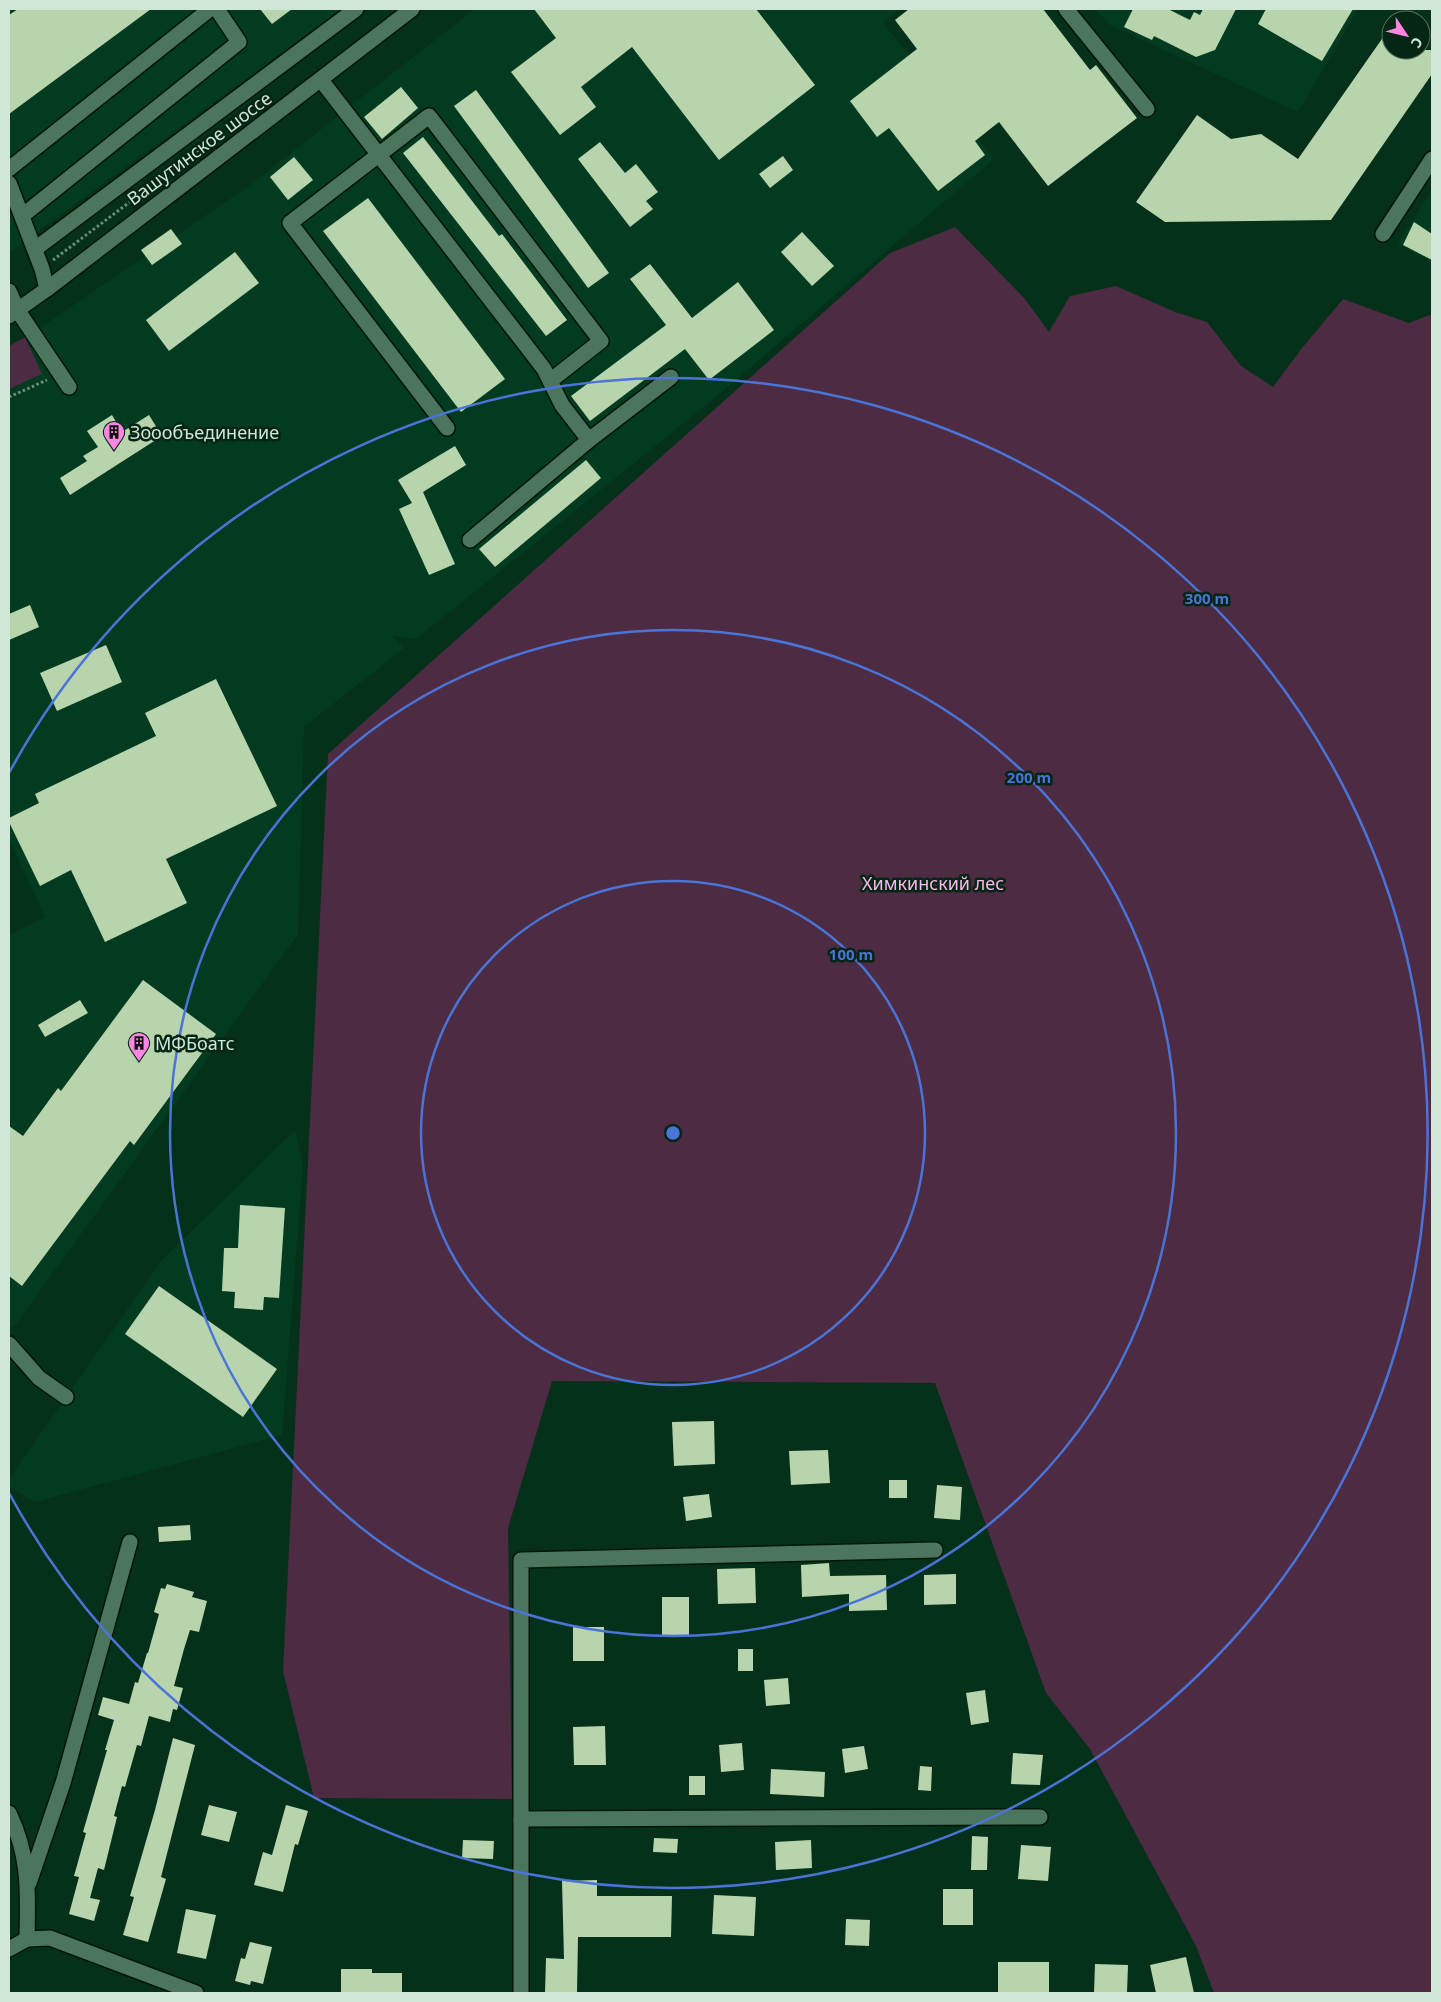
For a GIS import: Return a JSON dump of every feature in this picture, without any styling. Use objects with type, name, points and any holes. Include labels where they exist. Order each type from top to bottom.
[{"type":"street","points":[[9,169],[210,9]]},
{"type":"street","points":[[22,216],[239,42],[217,9]]},
{"type":"street","points":[[35,249],[356,9]]},
{"type":"street","name":"Вашутинское шоссе","points":[[13,314],[412,9]]},
{"type":"street","points":[[1066,9],[1147,109]]},
{"type":"street","points":[[321,80],[544,369],[562,405],[589,440]]},
{"type":"street","points":[[447,428],[290,223],[429,116],[601,341],[550,380]]},
{"type":"street","points":[[1383,234],[1432,159]]},
{"type":"street","points":[[9,183],[35,249],[47,289]]},
{"type":"street","points":[[9,291],[13,314],[69,387]]},
{"type":"street","points":[[470,540],[589,440],[671,377]]},
{"type":"street","points":[[9,1344],[40,1378],[66,1397]]},
{"type":"street","points":[[28,1883],[63,1783],[130,1542]]},
{"type":"street","points":[[521,1993],[521,1560],[935,1550]]},
{"type":"street","points":[[9,1813],[19,1834],[28,1883],[27,1939]]},
{"type":"street","points":[[521,1819],[1040,1817]]},
{"type":"street","points":[[9,1949],[27,1939],[50,1938],[196,1993]]},
{"type":"path","points":[[42,269],[222,133]]},
{"type":"path","points":[[9,397],[60,374]]},
{"type":"shaded area","points":[[9,9],[341,9],[9,253]]},
{"type":"shaded area","points":[[475,9],[900,9],[883,23],[994,159],[711,401],[416,639],[393,636],[404,648],[304,727],[298,934],[13,1328],[9,1323],[9,935],[45,917],[9,839],[9,349],[246,188]]},
{"type":"shaded area","points":[[1095,9],[1358,9],[1298,112],[1110,25]]},
{"type":"shaded area","points":[[1432,190],[1432,262],[1398,244]]},
{"type":"shaded area","points":[[295,1130],[303,1165],[282,1435],[35,1502],[9,1487],[9,1479],[161,1261]]},
{"type":"green space","name":"Химкинский лес","points":[[955,227],[1024,298],[1049,332],[1070,296],[1116,286],[1175,312],[1207,322],[1241,366],[1273,387],[1302,348],[1343,299],[1409,323],[1432,314],[1432,1993],[1214,1993],[1196,1946],[1090,1749],[1046,1693],[935,1383],[552,1381],[508,1528],[512,1799],[314,1798],[283,1671],[328,754],[890,253]]},
{"type":"green space","points":[[25,337],[42,374],[9,389],[9,346]]},
{"type":"building","points":[[18,9],[151,9],[9,114],[9,15]]},
{"type":"building","points":[[260,9],[292,9],[272,24]]},
{"type":"building","points":[[534,9],[756,9],[815,85],[719,160],[632,47],[581,87],[596,107],[560,135],[511,72],[556,38]]},
{"type":"building","points":[[909,9],[1043,9],[1090,70],[1096,65],[1137,118],[1048,186],[999,122],[975,141],[985,155],[938,191],[889,128],[877,137],[850,101],[917,49],[895,20]]},
{"type":"building","points":[[1133,9],[1168,9],[1190,20],[1194,12],[1200,15],[1203,9],[1236,9],[1215,50],[1196,57],[1154,36],[1152,40],[1124,27]]},
{"type":"building","points":[[1266,9],[1353,9],[1322,61],[1258,24]]},
{"type":"building","points":[[1381,40],[1381,60],[1431,60],[1432,50],[1432,74],[1331,220],[1165,222],[1136,202],[1197,115],[1231,139],[1261,134],[1298,159]]},
{"type":"building","points":[[401,87],[418,108],[382,139],[364,117]]},
{"type":"building","points":[[476,90],[609,273],[588,288],[454,106]]},
{"type":"building","points":[[423,137],[499,236],[502,234],[567,320],[546,336],[403,153]]},
{"type":"building","points":[[600,142],[625,173],[636,164],[658,192],[646,201],[653,209],[630,227],[578,159]]},
{"type":"building","points":[[783,156],[793,170],[770,188],[759,174]]},
{"type":"building","points":[[294,157],[313,180],[288,200],[270,177]]},
{"type":"building","points":[[368,198],[505,379],[461,412],[323,231]]},
{"type":"building","points":[[1414,222],[1432,234],[1432,260],[1403,245]]},
{"type":"building","points":[[171,229],[182,244],[152,265],[141,250]]},
{"type":"building","points":[[802,232],[834,266],[812,286],[781,252]]},
{"type":"building","points":[[235,252],[259,283],[169,351],[146,320]]},
{"type":"building","points":[[650,264],[692,318],[738,282],[774,330],[709,380],[685,349],[590,421],[571,396],[666,325],[630,279]]},
{"type":"building","name":"Зоообъединение","points":[[112,415],[122,432],[149,415],[162,436],[70,495],[60,478],[87,461],[83,456],[98,447],[87,431]]},
{"type":"building","points":[[455,446],[466,465],[423,492],[455,564],[429,575],[399,509],[412,503],[398,480]]},
{"type":"building","points":[[586,460],[601,478],[495,567],[479,549]]},
{"type":"building","points":[[30,605],[39,627],[9,640],[9,614]]},
{"type":"building","points":[[106,645],[122,682],[57,711],[40,673]]},
{"type":"building","points":[[216,679],[277,806],[166,859],[187,903],[105,942],[71,870],[40,886],[9,822],[9,818],[39,803],[35,794],[156,736],[145,713]]},
{"type":"building","points":[[143,980],[216,1034],[134,1145],[130,1141],[22,1286],[9,1276],[9,1126],[23,1136],[58,1088],[61,1091]]},
{"type":"building","points":[[80,1000],[88,1013],[45,1037],[38,1025]]},
{"type":"building","points":[[240,1205],[285,1208],[279,1298],[264,1297],[263,1310],[234,1308],[235,1292],[222,1291],[224,1248],[238,1248]]},
{"type":"building","points":[[159,1286],[277,1369],[243,1417],[125,1334]]},
{"type":"building","points":[[714,1421],[715,1464],[674,1466],[672,1422]]},
{"type":"building","points":[[828,1450],[830,1483],[791,1485],[789,1451]]},
{"type":"building","points":[[889,1480],[907,1480],[907,1498],[889,1498]]},
{"type":"building","points":[[937,1485],[962,1487],[960,1520],[934,1518]]},
{"type":"building","points":[[709,1494],[712,1517],[686,1521],[683,1497]]},
{"type":"building","points":[[190,1525],[191,1540],[159,1542],[158,1527]]},
{"type":"building","points":[[829,1563],[830,1576],[886,1575],[887,1610],[849,1611],[849,1594],[802,1597],[801,1565]]},
{"type":"building","points":[[755,1568],[756,1603],[718,1604],[717,1569]]},
{"type":"building","points":[[956,1574],[956,1604],[924,1605],[924,1575]]},
{"type":"building","points":[[167,1584],[194,1592],[192,1597],[207,1601],[199,1632],[190,1630],[184,1649],[174,1686],[183,1688],[177,1710],[173,1709],[170,1722],[149,1716],[141,1746],[137,1745],[125,1787],[122,1786],[114,1816],[117,1817],[104,1870],[98,1868],[90,1898],[100,1900],[94,1921],[69,1914],[79,1877],[74,1876],[86,1833],[83,1832],[114,1720],[98,1715],[103,1697],[129,1704],[135,1682],[138,1683],[148,1653],[159,1614],[154,1612],[161,1588],[165,1589]]},
{"type":"building","points":[[662,1597],[689,1597],[689,1636],[662,1636]]},
{"type":"building","points":[[573,1627],[604,1627],[604,1661],[573,1661]]},
{"type":"building","points":[[738,1649],[753,1649],[753,1671],[738,1671]]},
{"type":"building","points":[[788,1678],[790,1704],[766,1706],[764,1680]]},
{"type":"building","points":[[985,1690],[989,1722],[971,1725],[966,1693]]},
{"type":"building","points":[[605,1726],[606,1765],[574,1765],[573,1727]]},
{"type":"building","points":[[173,1738],[195,1745],[161,1877],[166,1879],[148,1942],[123,1935],[134,1897],[130,1896],[155,1810]]},
{"type":"building","points":[[742,1743],[744,1770],[721,1772],[719,1745]]},
{"type":"building","points":[[864,1746],[868,1769],[845,1773],[842,1749]]},
{"type":"building","points":[[1013,1753],[1043,1755],[1040,1785],[1011,1784]]},
{"type":"building","points":[[920,1766],[932,1767],[931,1791],[918,1790]]},
{"type":"building","points":[[771,1769],[825,1772],[824,1797],[770,1794]]},
{"type":"building","points":[[689,1776],[705,1776],[705,1795],[689,1795]]},
{"type":"building","points":[[209,1805],[237,1812],[229,1842],[201,1835]]},
{"type":"building","points":[[286,1805],[308,1811],[298,1845],[295,1844],[283,1892],[254,1885],[263,1852],[272,1855]]},
{"type":"building","points":[[972,1836],[988,1837],[987,1870],[971,1870]]},
{"type":"building","points":[[654,1838],[678,1839],[677,1853],[653,1852]]},
{"type":"building","points":[[463,1840],[494,1841],[493,1859],[462,1858]]},
{"type":"building","points":[[811,1840],[812,1868],[776,1870],[775,1842]]},
{"type":"building","points":[[1021,1845],[1051,1847],[1048,1881],[1018,1879]]},
{"type":"building","points":[[597,1880],[597,1896],[672,1896],[671,1937],[578,1937],[577,1993],[545,1993],[546,1958],[564,1959],[562,1881]]},
{"type":"building","points":[[943,1889],[973,1889],[973,1925],[943,1925]]},
{"type":"building","points":[[714,1895],[756,1897],[754,1936],[712,1934]]},
{"type":"building","points":[[186,1909],[216,1915],[206,1959],[177,1953]]},
{"type":"building","points":[[846,1919],[870,1920],[869,1946],[845,1945]]},
{"type":"building","points":[[250,1942],[272,1947],[263,1984],[251,1981],[250,1985],[235,1981],[241,1958],[245,1959]]},
{"type":"building","points":[[1186,1957],[1194,1993],[1156,1993],[1150,1965]]},
{"type":"building","points":[[998,1962],[1049,1962],[1049,1993],[998,1993]]},
{"type":"building","points":[[1095,1964],[1128,1965],[1127,1993],[1094,1993]]},
{"type":"building","points":[[341,1969],[372,1969],[372,1973],[402,1973],[402,1993],[341,1993]]},
{"type":"place","name":"Зоообъединение","points":[[114,451]]},
{"type":"place","name":"МФБоатс","points":[[139,1062]]}]
